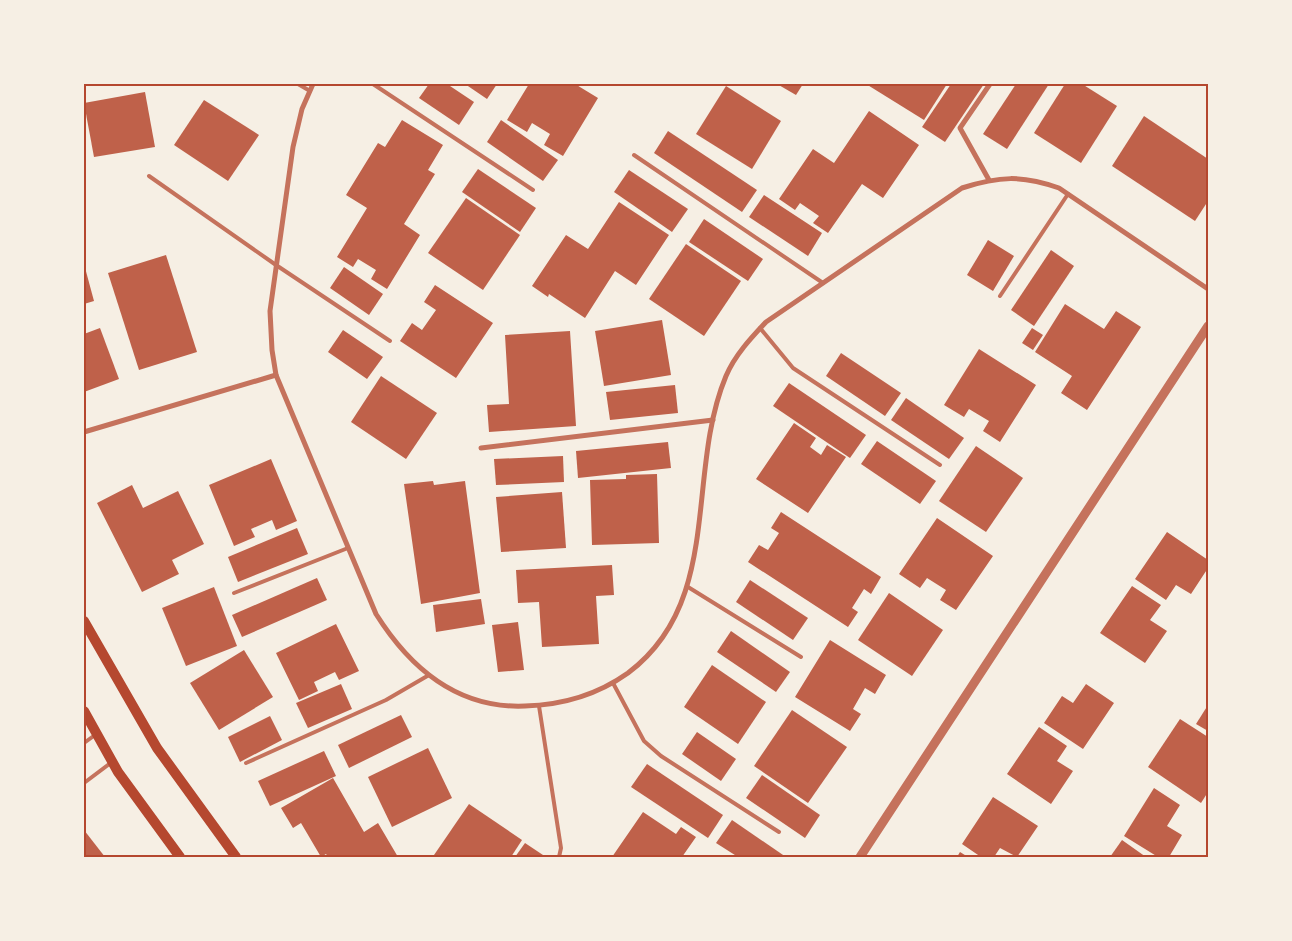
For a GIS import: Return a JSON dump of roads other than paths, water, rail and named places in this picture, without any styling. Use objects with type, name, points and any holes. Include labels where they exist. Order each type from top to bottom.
[{"type":"main road","points":[[84,621],[157,748],[236,857]]},
{"type":"main road","points":[[84,711],[112,762],[180,857]]},
{"type":"street","points":[[313,84],[302,109],[293,147],[270,311],[276,375],[376,614],[393,642],[412,662],[429,675],[463,695],[490,703],[517,707],[538,706],[583,698],[613,684],[640,664],[662,639],[679,611],[688,587],[715,406],[726,374],[744,346],[760,328],[962,188],[988,180],[1016,177],[1038,181],[1068,194],[1208,289]]},
{"type":"street","points":[[988,180],[960,128],[990,84]]},
{"type":"street","points":[[860,857],[1208,326]]},
{"type":"street","points":[[84,432],[276,375]]},
{"type":"street","points":[[480,448],[713,420]]},
{"type":"lane","points":[[298,84],[310,90]]},
{"type":"lane","points":[[373,84],[533,190]]},
{"type":"lane","points":[[634,155],[823,283]]},
{"type":"lane","points":[[150,176],[276,265],[390,341]]},
{"type":"lane","points":[[1000,296],[1068,194]]},
{"type":"lane","points":[[760,328],[793,368],[940,465]]},
{"type":"lane","points":[[234,593],[348,548]]},
{"type":"lane","points":[[688,587],[801,657]]},
{"type":"lane","points":[[246,763],[386,700],[429,675]]},
{"type":"lane","points":[[613,684],[644,740],[655,751],[778,832]]},
{"type":"lane","points":[[538,706],[561,848],[559,857]]},
{"type":"lane","points":[[84,743],[96,733]]},
{"type":"lane","points":[[84,782],[112,762]]}]
